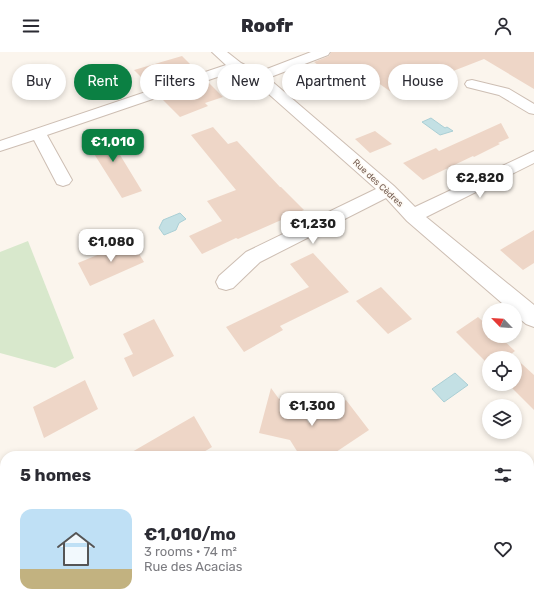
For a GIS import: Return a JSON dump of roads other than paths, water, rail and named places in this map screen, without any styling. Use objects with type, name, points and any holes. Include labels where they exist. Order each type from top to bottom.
[{"type":"street","name":"Rue des Cèdres","points":[[219,52],[234,64]]},
{"type":"street","points":[[274,70],[323,52]]},
{"type":"street","points":[[0,146],[217,72]]},
{"type":"street","points":[[472,84],[504,92],[534,110]]},
{"type":"street","name":"Rue des Cèdres","points":[[274,90],[388,190],[413,216],[534,318]]},
{"type":"street","points":[[38,133],[63,180]]},
{"type":"street","points":[[413,216],[534,156]]},
{"type":"street","points":[[226,282],[253,257],[388,190]]},
{"type":"water","points":[[431,118],[445,128],[447,127],[453,131],[440,135],[422,122]]},
{"type":"water","points":[[180,213],[186,219],[179,223],[176,230],[164,235],[159,228],[163,220]]},
{"type":"water","points":[[455,373],[468,385],[444,402],[432,389]]}]
